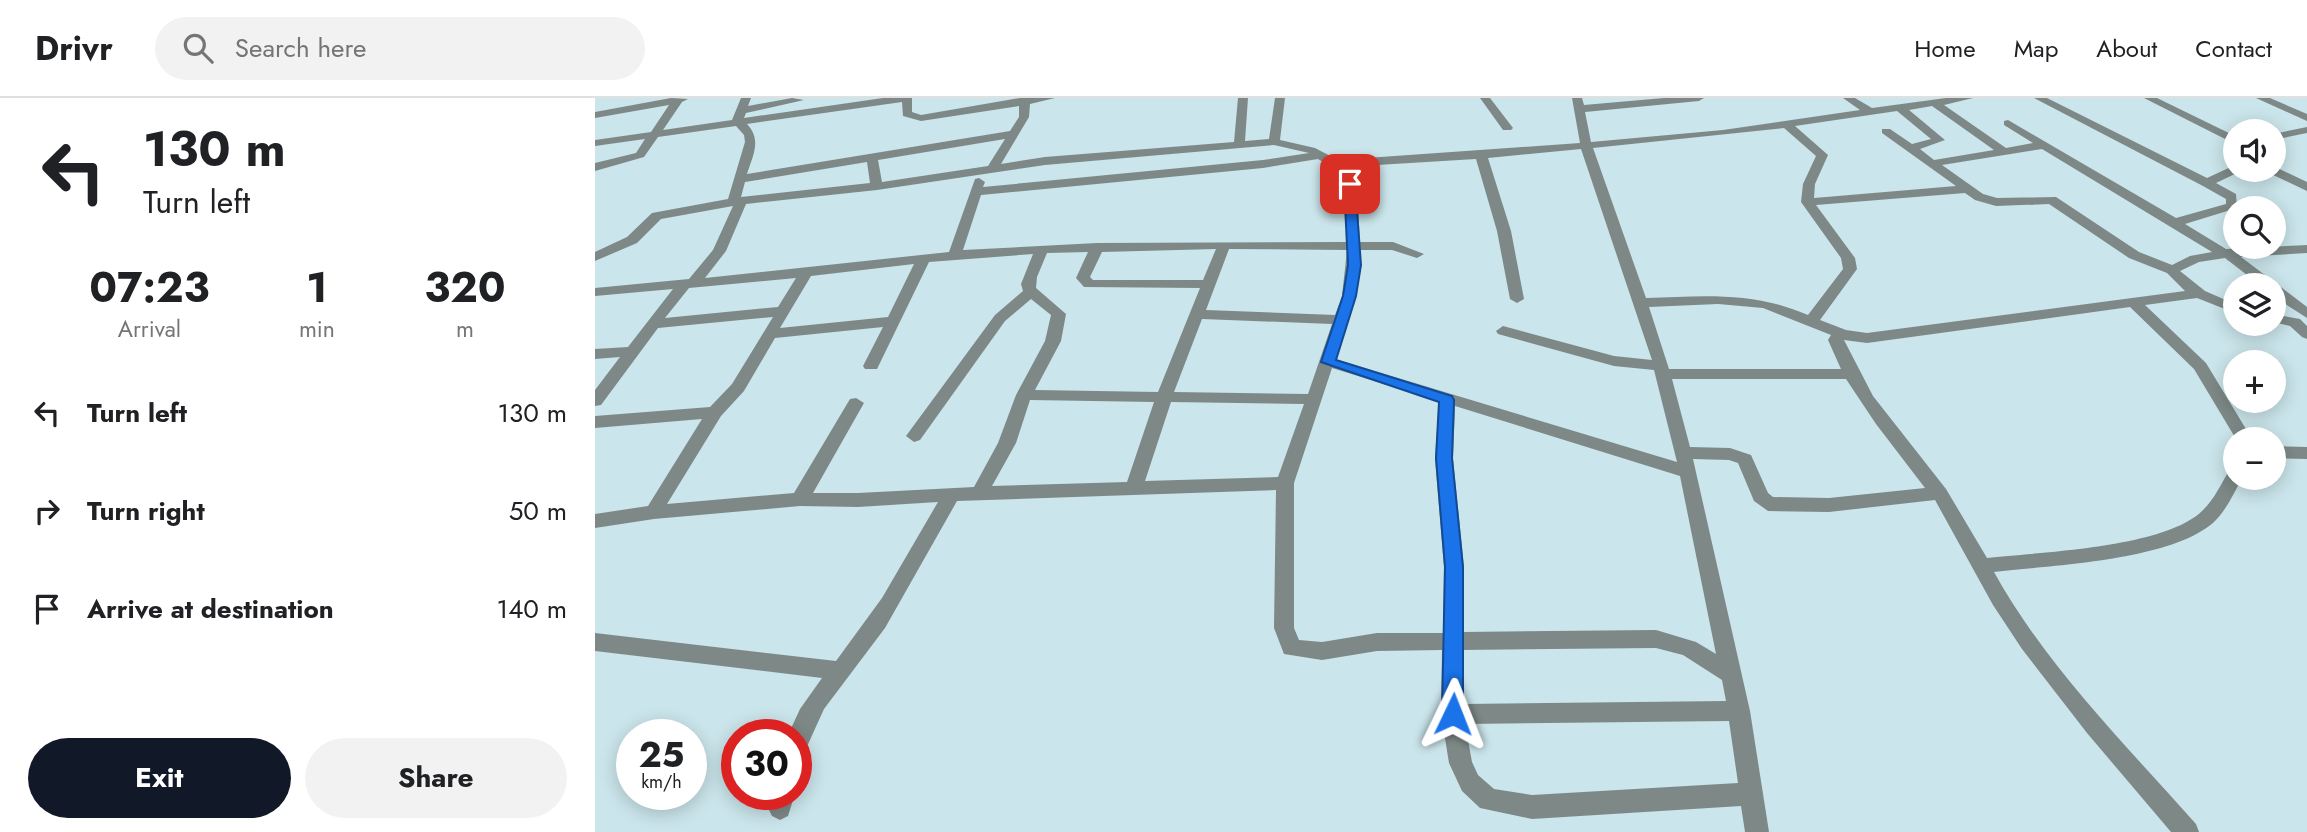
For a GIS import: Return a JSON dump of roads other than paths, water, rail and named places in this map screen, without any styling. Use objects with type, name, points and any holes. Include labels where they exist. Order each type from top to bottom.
[{"type":"street","points":[[614,112],[621,98]]},
{"type":"street","points":[[595,144],[906,98],[905,111],[914,118],[1050,98]]},
{"type":"street","points":[[1239,145],[1243,98]]},
{"type":"street","points":[[1274,142],[1280,98]]},
{"type":"street","points":[[1485,98],[1507,128]]},
{"type":"street","points":[[1699,98],[1579,103],[1586,146],[1640,303],[1689,472],[1739,711],[1757,832]]},
{"type":"street","points":[[1848,98],[1870,112]]},
{"type":"street","points":[[1336,163],[1481,155],[1723,133],[1968,98]]},
{"type":"street","points":[[2044,100],[2070,98]]},
{"type":"street","points":[[2149,98],[2223,135]]},
{"type":"street","points":[[2261,98],[2307,118]]},
{"type":"street","points":[[595,115],[684,99]]},
{"type":"street","points":[[595,167],[636,158],[684,99]]},
{"type":"street","points":[[738,123],[744,104],[800,99],[801,113]]},
{"type":"street","points":[[955,255],[975,192],[988,168],[1024,117],[1025,100]]},
{"type":"street","points":[[2044,100],[2232,197],[2232,206],[2174,223]]},
{"type":"street","points":[[1928,102],[2005,152]]},
{"type":"street","points":[[1900,108],[1939,140],[1909,149]]},
{"type":"street","points":[[595,401],[654,324],[719,251],[737,201],[751,142],[750,134],[738,123]]},
{"type":"street","points":[[2008,123],[2223,252]]},
{"type":"street","points":[[1786,124],[1822,155],[1809,184],[1807,202],[1848,258],[1850,269],[1810,323]]},
{"type":"street","points":[[2286,134],[2307,130]]},
{"type":"street","points":[[1886,131],[1967,190],[1989,201],[2052,200],[2134,255],[2172,270],[2179,280],[2198,294],[2223,304]]},
{"type":"street","points":[[741,179],[1013,134]]},
{"type":"street","points":[[595,257],[632,240],[657,216],[737,201],[877,186],[988,168],[1274,142],[1295,145],[1336,163],[1351,188],[1353,275],[1328,362],[1285,483],[1284,628],[1291,648],[1322,651],[1377,642],[1656,639],[1696,652],[1731,676]]},
{"type":"street","points":[[1929,164],[2043,145]]},
{"type":"street","points":[[975,192],[1263,164],[1321,155]]},
{"type":"street","points":[[1481,155],[1504,231],[1517,299]]},
{"type":"street","points":[[872,158],[877,186]]},
{"type":"street","points":[[2207,183],[2223,175]]},
{"type":"street","points":[[2286,176],[2307,187]]},
{"type":"street","points":[[1807,202],[1967,190]]},
{"type":"street","points":[[1133,489],[1195,314],[1224,245]]},
{"type":"street","points":[[595,292],[806,273],[955,255],[1042,249],[1224,245],[1393,246],[1417,254]]},
{"type":"street","points":[[1097,247],[1083,278],[1089,284],[1208,284]]},
{"type":"street","points":[[979,493],[1007,443],[1024,395],[1042,364],[1058,326],[1059,314],[1029,293],[1027,285],[1042,249]]},
{"type":"street","points":[[2286,250],[2307,249]]},
{"type":"street","points":[[2172,270],[2195,259],[2223,254]]},
{"type":"street","points":[[2233,259],[2252,273]]},
{"type":"street","points":[[871,366],[923,260]]},
{"type":"street","points":[[654,513],[665,489],[715,412],[738,387],[806,273]]},
{"type":"street","points":[[914,436],[1000,318],[1029,293]]},
{"type":"street","points":[[1640,303],[1743,301],[1782,308],[1810,323],[1853,338],[1881,337],[2198,294]]},
{"type":"street","points":[[2286,302],[2303,320],[2307,334]]},
{"type":"street","points":[[2134,303],[2200,366],[2237,427]]},
{"type":"street","points":[[654,324],[785,310]]},
{"type":"street","points":[[1195,314],[1341,320]]},
{"type":"street","points":[[771,334],[893,321]]},
{"type":"street","points":[[1503,331],[1614,361],[1661,370],[1853,374]]},
{"type":"street","points":[[1840,333],[1836,340],[1853,374],[1971,543],[2009,614],[2073,700],[2187,832]]},
{"type":"street","points":[[595,354],[633,351]]},
{"type":"street","points":[[1328,362],[1689,472]]},
{"type":"street","points":[[1024,395],[1314,399]]},
{"type":"street","points":[[1447,400],[1444,458],[1451,515],[1455,643],[1453,714],[1461,763],[1469,783],[1488,800],[1532,807],[1750,794]]},
{"type":"street","points":[[800,499],[856,403]]},
{"type":"street","points":[[595,422],[715,412]]},
{"type":"street","points":[[2286,452],[2307,453]]},
{"type":"street","points":[[1682,453],[1730,454],[1745,459],[1760,496],[1768,504],[1829,505],[1938,493]]},
{"type":"street","points":[[595,521],[800,499],[858,500],[979,493],[1285,483]]},
{"type":"street","points":[[1982,566],[2112,549],[2164,538],[2206,519],[2225,490]]},
{"type":"street","points":[[805,719],[821,692],[841,671],[895,594],[951,495]]},
{"type":"street","points":[[595,642],[841,671]]},
{"type":"street","points":[[1453,714],[1739,711]]}]
